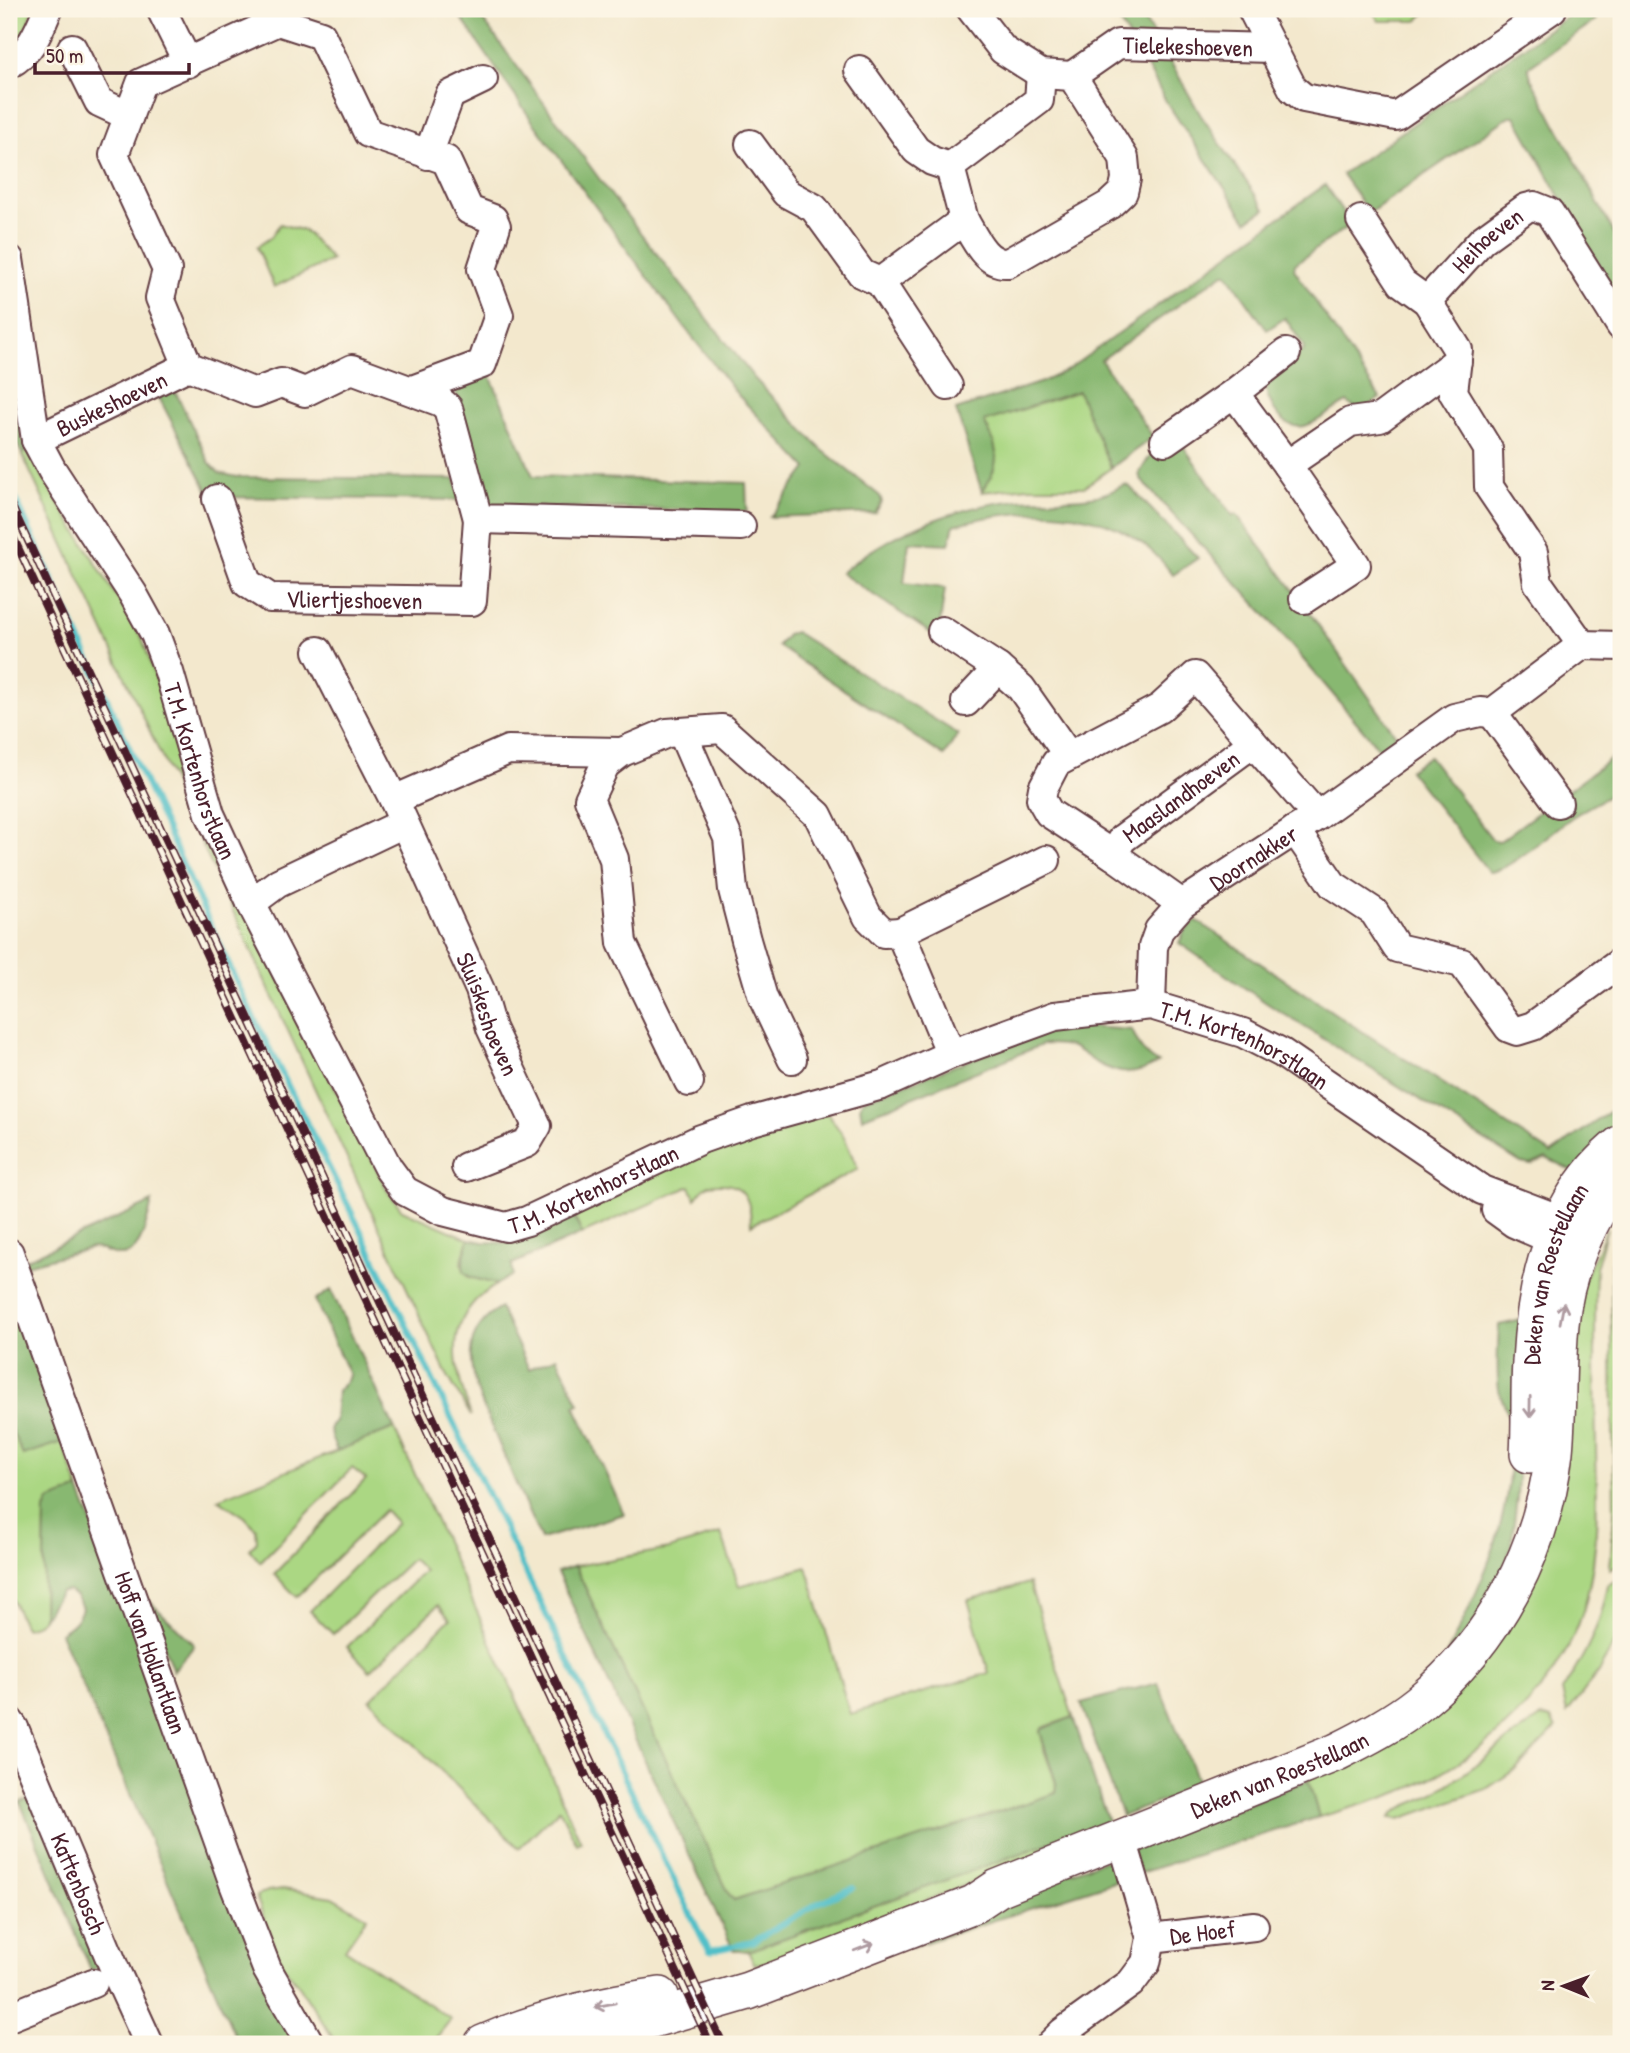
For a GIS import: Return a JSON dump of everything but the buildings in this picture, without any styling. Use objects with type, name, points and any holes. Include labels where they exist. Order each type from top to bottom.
[{"type":"main road","name":"Deken van Roestellaan","points":[[567,2044],[748,1991],[974,1904],[998,1888],[1337,1752],[1384,1727],[1418,1704],[1462,1663],[1486,1632],[1530,1554],[1543,1516],[1554,1449],[1560,1322],[1569,1235],[1591,1172],[1621,1144]]},
{"type":"main road","name":"Deken van Roestellaan","points":[[1569,1235],[1621,1173]]},
{"type":"main road","name":"Deken van Roestellaan","points":[[487,2043],[523,2028],[581,2010],[697,1990],[758,1972],[791,1959],[846,1927],[922,1898],[950,1891],[998,1888]]},
{"type":"street","points":[[9,64],[36,40],[48,9]]},
{"type":"street","points":[[161,9],[188,63]]},
{"type":"street","points":[[950,167],[964,220],[986,255],[1000,264],[1008,263],[1109,205],[1123,192],[1126,179],[1124,158],[1072,76],[1041,74],[1003,50],[971,9]]},
{"type":"street","name":"Tielekeshoeven","points":[[1252,9],[1293,89],[1304,98],[1396,116],[1552,9]]},
{"type":"street","name":"Buskeshoeven","points":[[276,15],[321,35],[368,133],[446,160],[469,211],[493,219],[496,226],[482,268],[499,315],[482,365],[412,390],[352,369],[305,392],[281,383],[255,393],[188,366],[160,298],[167,270],[114,155],[141,83],[188,63],[276,15]]},
{"type":"street","name":"Tielekeshoeven","points":[[1072,76],[1118,44],[1272,48]]},
{"type":"street","points":[[72,48],[99,102],[129,116]]},
{"type":"street","points":[[859,70],[916,150],[932,161],[950,167]]},
{"type":"street","points":[[950,167],[1039,100],[1041,74]]},
{"type":"street","points":[[429,155],[450,95],[483,79]]},
{"type":"street","points":[[750,144],[786,193],[814,208],[862,274],[880,282],[948,386]]},
{"type":"street","name":"Heihoeven","points":[[1427,301],[1482,240],[1534,205],[1549,212],[1621,326]]},
{"type":"street","points":[[880,282],[964,220]]},
{"type":"street","points":[[1361,220],[1402,283],[1427,301],[1458,349],[1453,392],[1488,449],[1489,487],[1534,552],[1538,583],[1582,645]]},
{"type":"street","name":"T.M. Kortenhorstlaan","points":[[9,259],[36,440],[52,470],[133,594],[155,634],[169,672],[210,814],[251,904],[388,1167],[405,1191],[443,1212],[506,1227],[527,1221],[701,1139],[752,1121],[882,1085],[951,1054],[1055,1016],[1151,1005],[1243,1033],[1282,1053],[1482,1190],[1569,1235]]},
{"type":"street","points":[[1165,441],[1286,353]]},
{"type":"street","points":[[1287,465],[1350,422],[1380,418],[1457,361]]},
{"type":"street","name":"Buskeshoeven","points":[[36,440],[188,366]]},
{"type":"street","name":"Vliertjeshoeven","points":[[218,499],[247,583],[270,598],[472,601],[478,519],[448,408],[441,402],[412,390]]},
{"type":"street","points":[[1234,393],[1356,565],[1304,599]]},
{"type":"street","points":[[478,519],[741,526]]},
{"type":"street","points":[[942,631],[998,668],[1020,688],[1068,755]]},
{"type":"street","points":[[1558,803],[1492,713],[1582,645],[1621,646]]},
{"type":"street","name":"Sluiskeshoeven","points":[[317,651],[399,811],[480,990],[491,1028],[537,1126],[527,1143],[466,1167]]},
{"type":"street","points":[[966,702],[998,668]]},
{"type":"street","name":"Maaslandhoeven","points":[[1182,904],[1049,813],[1041,799],[1043,788],[1056,764],[1068,755],[1123,730],[1160,708],[1195,676],[1253,743],[1306,823],[1333,885],[1374,912],[1397,948],[1462,962],[1509,1028],[1517,1031],[1533,1026],[1621,962]]},
{"type":"street","name":"Doornakker","points":[[1151,1005],[1153,947],[1158,930],[1182,904],[1306,823],[1454,718],[1480,712],[1492,713]]},
{"type":"street","points":[[689,1082],[622,943],[614,859],[589,799],[605,765],[622,752],[667,733],[722,729],[818,815],[868,917],[884,933],[900,932],[1046,860]]},
{"type":"street","points":[[682,732],[728,838],[733,890],[746,940],[763,998],[792,1059]]},
{"type":"street","name":"Maaslandhoeven","points":[[1114,855],[1122,839],[1253,743]]},
{"type":"street","points":[[251,904],[278,883],[509,750],[622,752]]},
{"type":"street","points":[[900,932],[951,1054]]},
{"type":"street","name":"Hoff van Hollantlaan","points":[[9,1253],[234,1884],[267,1969],[310,2044]]},
{"type":"street","name":"Kattenbosch","points":[[9,1721],[149,2044]]},
{"type":"street","name":"De Hoef","points":[[1051,2044],[1063,2032],[1131,1983],[1146,1963],[1152,1938],[1122,1839]]},
{"type":"street","name":"De Hoef","points":[[1152,1938],[1254,1926]]},
{"type":"street","points":[[10,2015],[93,1983]]},
{"type":"green space","points":[[9,9],[33,9],[29,23],[9,52]]},
{"type":"green space","points":[[455,9],[475,9],[617,203],[755,379],[821,449],[880,496],[882,502],[875,513],[770,517],[807,468],[738,395],[685,328],[533,122]]},
{"type":"green space","points":[[1112,9],[1138,9],[1157,41],[1130,40]]},
{"type":"green space","points":[[1371,9],[1428,10],[1417,21],[1379,21]]},
{"type":"green space","points":[[1578,9],[1588,9],[1596,20],[1528,67],[1531,78],[1621,246],[1621,305],[1515,116],[1510,116],[1369,213],[1342,174]]},
{"type":"green space","points":[[1143,59],[1170,61],[1200,114],[1265,209],[1247,221],[1167,103]]},
{"type":"green space","points":[[1325,185],[1351,224],[1295,264],[1294,269],[1380,398],[1359,412],[1347,402],[1318,420],[1301,426],[1283,420],[1269,398],[1266,379],[1304,350],[1303,345],[1285,318],[1267,330],[1227,273],[1224,273],[1101,360],[1153,437],[1111,468],[1078,391],[984,422],[993,441],[996,457],[993,473],[982,492],[956,410],[1042,382],[1066,371]]},
{"type":"green space","points":[[280,224],[305,231],[332,260],[274,287],[257,247],[271,237]]},
{"type":"green space","points":[[9,354],[20,434],[27,451],[22,454],[9,426]]},
{"type":"green space","points":[[487,368],[533,476],[746,483],[747,511],[484,504],[472,464],[455,386]]},
{"type":"green space","points":[[170,380],[209,462],[219,473],[237,477],[455,479],[461,500],[211,497],[154,388]]},
{"type":"green space","points":[[1079,391],[1111,468],[1084,487],[1028,487],[982,492],[992,474],[996,457],[993,441],[984,422]]},
{"type":"green space","points":[[1178,439],[1233,516],[1236,514],[1298,596],[1404,747],[1387,758],[1262,611],[1141,480],[1139,474],[1158,443]]},
{"type":"green space","points":[[27,451],[142,638],[165,706],[190,802],[388,1192],[402,1210],[469,1239],[461,1263],[469,1277],[497,1284],[480,1296],[465,1314],[456,1342],[458,1372],[471,1416],[445,1371],[22,454]]},
{"type":"green space","points":[[1123,485],[1129,486],[1198,558],[1173,575],[1152,551],[1128,534],[1101,522],[1073,515],[1014,514],[954,525],[949,544],[909,542],[904,583],[945,588],[938,638],[841,573],[902,534],[948,515],[1018,500],[1086,498]]},
{"type":"green space","points":[[795,632],[958,734],[944,756],[778,646],[788,634]]},
{"type":"green space","points":[[1621,751],[1621,789],[1574,816],[1508,865],[1489,872],[1409,770],[1429,756],[1493,840],[1500,841]]},
{"type":"green space","points":[[1196,920],[1346,1021],[1551,1153],[1621,1104],[1621,1127],[1578,1173],[1546,1158],[1531,1165],[1521,1163],[1268,1004],[1179,943],[1184,932]]},
{"type":"green space","points":[[1063,1025],[1132,1030],[1145,1054],[1158,1063],[1142,1071],[1119,1072],[1095,1062],[1072,1047],[1044,1044],[862,1118],[860,1106],[863,1100]]},
{"type":"green space","points":[[827,1113],[843,1135],[858,1169],[751,1225],[746,1197],[738,1188],[723,1184],[707,1186],[695,1199],[690,1186],[582,1234],[571,1210],[738,1134]]},
{"type":"green space","points":[[152,1202],[142,1236],[127,1254],[119,1255],[92,1248],[26,1265],[25,1260]]},
{"type":"green space","points":[[571,1210],[582,1234],[512,1264],[513,1275],[497,1284],[476,1279],[465,1272],[463,1261],[469,1239],[505,1243]]},
{"type":"green space","points":[[1607,1229],[1596,1268],[1597,1504],[1594,1560],[1578,1625],[1565,1653],[1528,1704],[1481,1747],[1429,1779],[1404,1790],[1319,1817],[1308,1780],[1516,1613],[1566,1321]]},
{"type":"green space","points":[[1621,1235],[1621,1563],[1610,1569],[1614,1512],[1611,1265]]},
{"type":"green space","points":[[331,1290],[394,1428],[337,1451],[330,1427],[335,1421],[337,1391],[349,1375],[315,1300]]},
{"type":"green space","points":[[9,1292],[62,1442],[23,1455],[9,1425]]},
{"type":"green space","points":[[500,1308],[529,1369],[557,1357],[579,1404],[575,1406],[624,1514],[541,1539],[483,1407],[473,1374],[471,1351],[474,1338],[484,1321]]},
{"type":"green space","points":[[1526,1319],[1517,1498],[1511,1547],[1502,1573],[1478,1619],[1445,1657],[1482,1579],[1500,1527],[1506,1499],[1510,1442],[1508,1415],[1498,1382],[1499,1325]]},
{"type":"green space","points":[[9,1425],[23,1455],[62,1442],[79,1489],[49,1501],[45,1510],[43,1618],[38,1624],[25,1628],[9,1592],[13,1554],[9,1532]]},
{"type":"green space","points":[[394,1428],[581,1842],[577,1844],[559,1809],[519,1848],[370,1700],[450,1619],[438,1605],[370,1671],[347,1647],[424,1571],[412,1559],[333,1634],[310,1611],[397,1523],[385,1510],[297,1597],[274,1574],[366,1479],[352,1468],[260,1562],[249,1549],[257,1541],[256,1529],[245,1517],[218,1499]]},
{"type":"green space","points":[[79,1489],[295,2044],[217,2044],[235,2036],[60,1633],[74,1623],[80,1613],[82,1608],[77,1597],[69,1591],[61,1592],[43,1618],[45,1510],[49,1501]]},
{"type":"green space","points":[[721,1533],[739,1586],[807,1567],[850,1714],[989,1673],[968,1600],[1029,1583],[1073,1717],[1042,1728],[1043,1747],[1057,1786],[1056,1793],[734,1900],[730,1897],[575,1566],[669,1549]]},
{"type":"green space","points":[[575,1566],[734,1900],[1056,1793],[1057,1786],[1040,1732],[1073,1717],[1108,1822],[748,1951],[734,1951],[557,1572]]},
{"type":"green space","points":[[1621,1577],[1622,1611],[1617,1635],[1599,1670],[1567,1713],[1562,1691],[1591,1641],[1608,1585]]},
{"type":"green space","points":[[147,1599],[193,1643],[194,1646],[173,1671]]},
{"type":"green space","points":[[1158,1683],[1200,1787],[1122,1816],[1081,1703]]},
{"type":"green space","points":[[1541,1717],[1551,1719],[1556,1728],[1516,1769],[1486,1789],[1400,1819],[1390,1818],[1402,1808],[1457,1779]]},
{"type":"green space","points":[[1308,1780],[1319,1817],[1140,1873],[1132,1850]]},
{"type":"green space","points":[[33,1797],[105,1964],[91,1970],[20,1802]]},
{"type":"green space","points":[[1108,1822],[1110,1829],[765,1963],[754,1964],[748,1951]]},
{"type":"green space","points":[[1118,1855],[1126,1878],[911,1947],[1021,1891]]},
{"type":"green space","points":[[283,1889],[332,1897],[367,1917],[345,1949],[451,2019],[431,2044],[337,2044],[300,1987],[280,1962],[256,1896]]},
{"type":"waterway","points":[[9,485],[244,998],[360,1229],[703,1940],[710,1951],[752,1942],[818,1903],[853,1888]]},
{"type":"railway","points":[[9,500],[723,2044]]},
{"type":"railway","points":[[9,528],[710,2044]]}]
